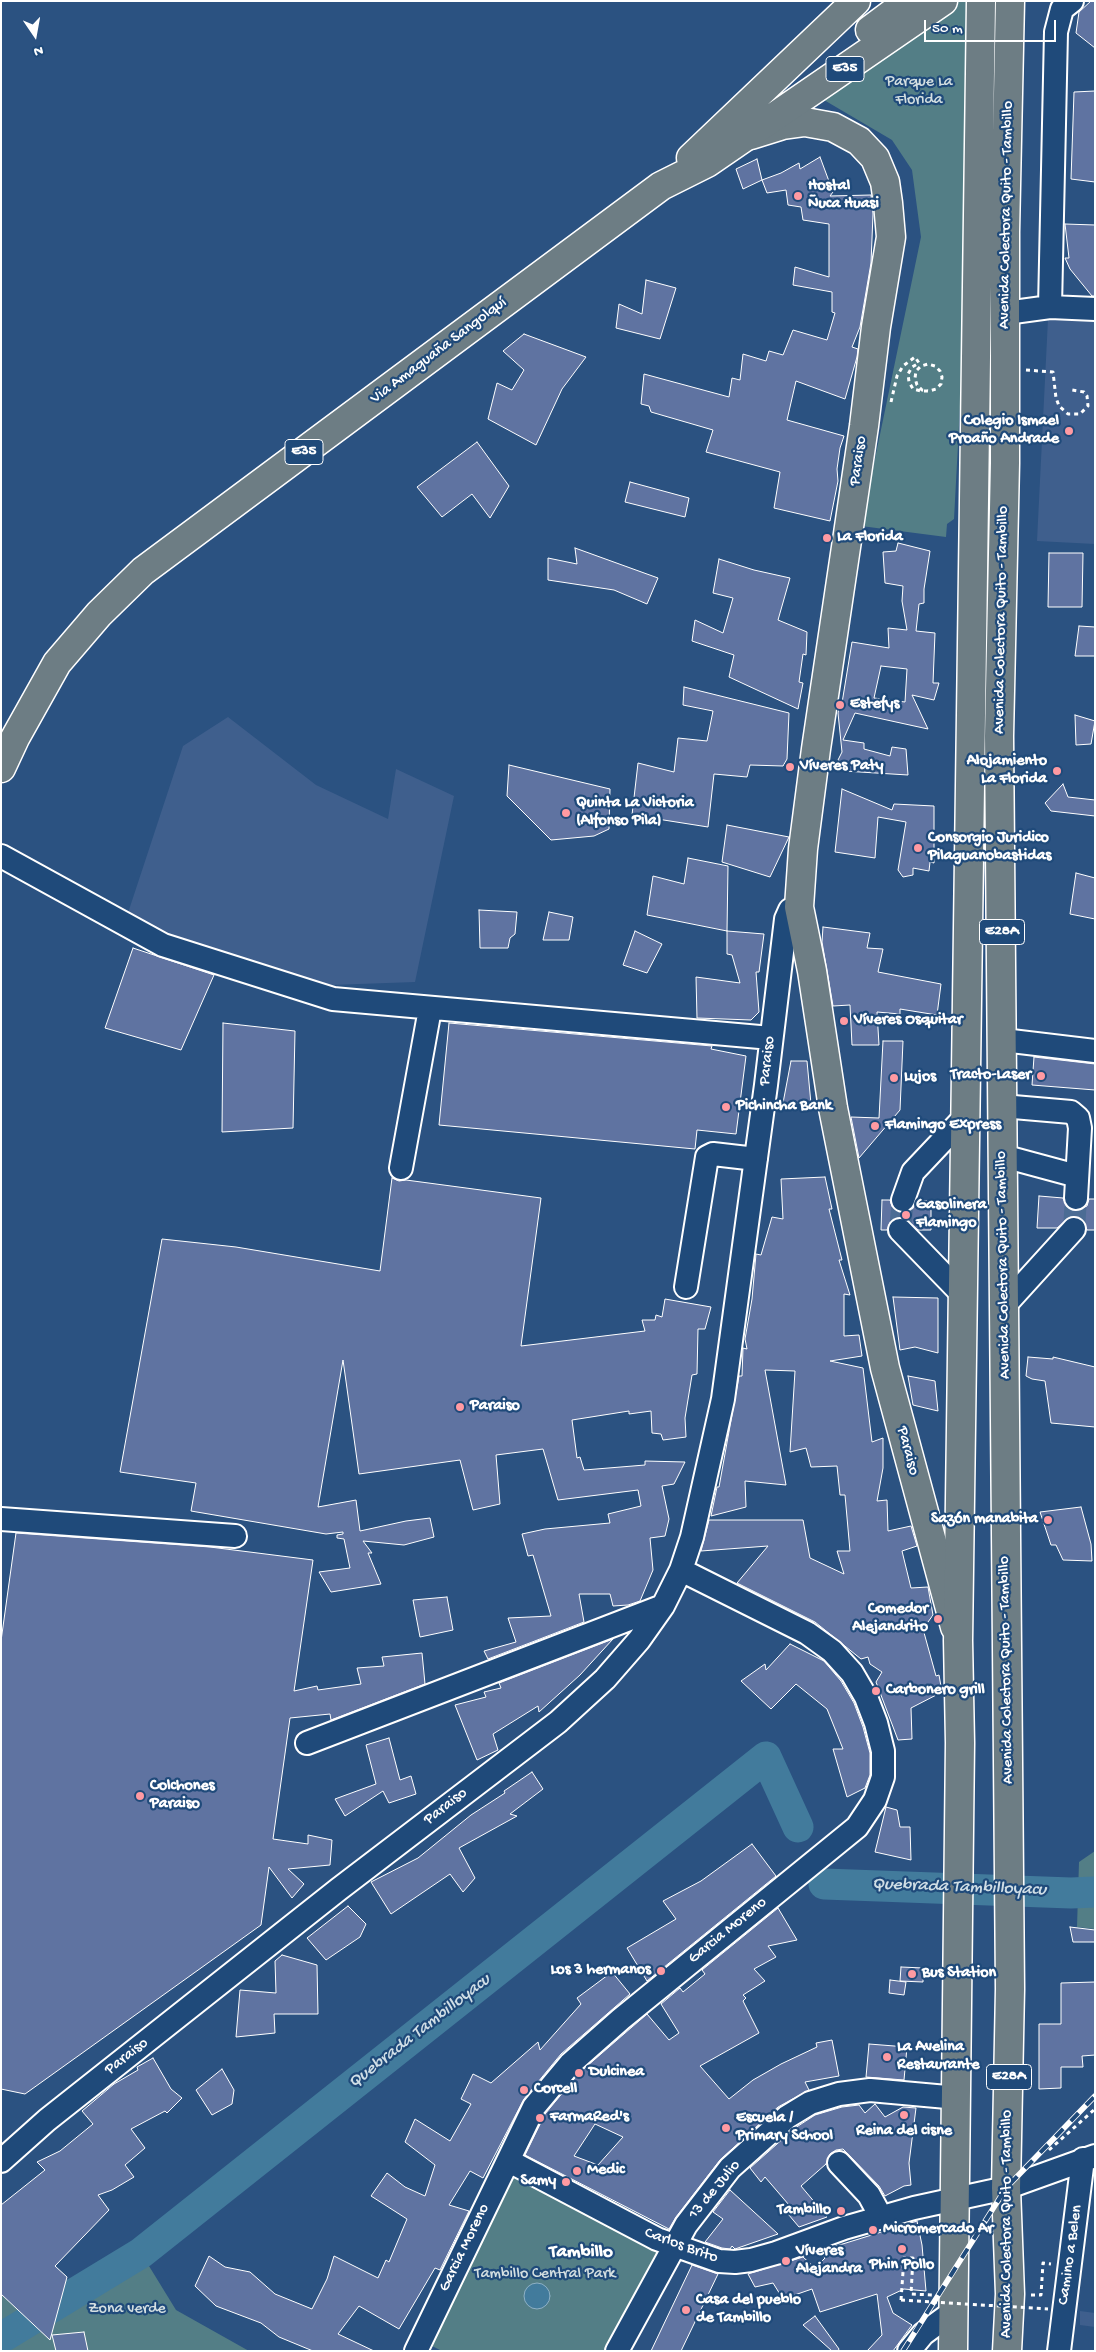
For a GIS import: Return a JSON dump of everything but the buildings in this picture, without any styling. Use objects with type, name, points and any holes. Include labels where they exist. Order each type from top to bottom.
[{"type":"main road","points":[[661,186],[856,1]]},
{"type":"main road","points":[[704,145],[815,70],[909,1]]},
{"type":"main road","name":"Via Amaguaña Sangolquí","points":[[1,768],[15,738],[56,664],[99,614],[143,571],[661,186],[707,163],[943,1]]},
{"type":"main road","name":"Avenida Colectora Quito - Tambillo","points":[[953,2351],[958,2098],[960,1842],[958,1640],[981,1]]},
{"type":"main road","name":"Avenida Colectora Quito - Tambillo","points":[[1008,2351],[1010,2294],[1006,2188],[1010,1967],[999,736],[1010,1]]},
{"type":"main road","name":"Paraiso","points":[[747,136],[783,125],[805,122],[833,127],[859,140],[875,158],[885,182],[891,237],[876,327],[864,426],[816,749],[803,849],[799,907],[812,971],[832,1108],[883,1358],[958,1640]]},
{"type":"street","points":[[1050,307],[1056,32],[1062,9],[1072,1]]},
{"type":"street","points":[[1006,313],[1050,307],[1095,309]]},
{"type":"street","points":[[1,856],[163,945],[333,999],[771,1038]]},
{"type":"street","name":"Paraiso","points":[[1,2160],[47,2120],[332,1895],[558,1722],[605,1679],[639,1640],[663,1606],[681,1570],[692,1537],[723,1399],[786,920],[790,910],[799,907]]},
{"type":"street","points":[[401,1168],[430,1009]]},
{"type":"street","points":[[1003,1040],[1095,1051]]},
{"type":"street","points":[[1002,1106],[1071,1112],[1078,1118],[1076,1198]]},
{"type":"street","points":[[902,1200],[913,1172],[965,1117]]},
{"type":"street","points":[[686,1286],[707,1156],[713,1154],[756,1159]]},
{"type":"street","points":[[1003,1156],[1077,1176]]},
{"type":"street","points":[[1004,1306],[1074,1229]]},
{"type":"street","points":[[900,1230],[963,1295]]},
{"type":"street","points":[[1,1519],[235,1536]]},
{"type":"street","name":"Garcia Moreno","points":[[416,2351],[534,2107],[570,2064],[704,1950],[857,1826],[875,1800],[883,1777],[883,1750],[876,1723],[866,1697],[852,1673],[832,1651],[807,1633],[681,1570]]},
{"type":"street","points":[[306,1743],[663,1606]]},
{"type":"street","name":"13 de Julio","points":[[617,2351],[686,2225],[730,2168],[787,2117],[810,2103],[839,2094],[870,2090],[958,2098]]},
{"type":"street","name":"Carlos Brito","points":[[509,2161],[639,2230],[674,2246],[719,2261],[752,2260],[881,2217],[1006,2188],[1089,2157]]},
{"type":"street","name":"Camino a Belen","points":[[1059,2351],[1089,2157]]},
{"type":"street","points":[[839,2163],[869,2194],[881,2217]]},
{"type":"street","points":[[910,2351],[923,2334],[954,2311]]},
{"type":"path","points":[[919,363],[912,367],[908,374],[909,382],[914,388],[921,391],[929,391],[936,389],[942,377],[940,371],[935,366],[928,364],[921,366],[916,371],[915,378],[917,385],[922,390],[928,391]]},
{"type":"path","points":[[1005,369],[1053,372],[1056,398],[1059,406],[1068,414],[1080,414],[1088,406],[1087,396],[1084,392],[1072,390]]},
{"type":"path","points":[[1043,2155],[1095,2109]]},
{"type":"path","points":[[911,2294],[913,2258],[904,2258],[901,2300],[1048,2309]]},
{"type":"shaded area","name":"Colegio Ismael Proaño Andrade","points":[[1048,319],[1095,321],[1095,544],[1037,541]]},
{"type":"shaded area","points":[[228,717],[316,785],[388,819],[396,769],[454,796],[415,982],[331,985],[245,962],[126,919],[183,746]]},
{"type":"shaded area","points":[[537,2283],[546,2287],[550,2296],[546,2305],[537,2309],[528,2305],[524,2296],[528,2287]]},
{"type":"shaded area","points":[[1080,2311],[1095,2313],[1095,2327],[1080,2325]]},
{"type":"green space","name":"Parque La Florida","points":[[956,1],[975,1],[975,126],[954,519],[947,524],[946,537],[861,526],[921,237],[912,170],[892,140],[824,100],[877,53]]},
{"type":"green space","points":[[1095,1851],[1095,1929],[1077,1927],[1079,1862]]},
{"type":"green space","name":"Tambillo Central Park","points":[[510,2174],[665,2249],[608,2351],[442,2351],[428,2344]]},
{"type":"green space","name":"Zona verde","points":[[141,2253],[176,2310],[249,2351],[1,2351],[1,2294],[31,2322]]},
{"type":"waterway","name":"Quebrada Tambilloyacu","points":[[1,2338],[141,2253],[766,1757],[798,1827]]},
{"type":"waterway","name":"Quebrada Tambilloyacu","points":[[824,1884],[1071,1893],[1095,1892]]},
{"type":"tunnel","points":[[1074,1229],[1076,1198]]},
{"type":"tunnel","points":[[900,1230],[903,1200]]},
{"type":"railway","points":[[903,2351],[1006,2188],[1095,2096]]},
{"type":"place","name":"Hostal Ñuca Huasi","points":[[798,196]]},
{"type":"place","name":"Colegio Ismael Proaño Andrade","points":[[1069,431]]},
{"type":"place","name":"La Florida","points":[[827,538]]},
{"type":"place","name":"Estefys","points":[[840,705]]},
{"type":"place","name":"Víveres Paty","points":[[790,767]]},
{"type":"place","name":"Alojamiento La Florida","points":[[1057,771]]},
{"type":"place","name":"Quinta La Victoria (Alfonso Pila)","points":[[566,813]]},
{"type":"place","name":"Consorgio Juridico Pilaguanobastidas","points":[[918,848]]},
{"type":"place","name":"Víveres Osquitar","points":[[844,1021]]},
{"type":"place","name":"Tracto-Laser","points":[[1041,1076]]},
{"type":"place","name":"Lujos","points":[[894,1078]]},
{"type":"place","name":"Pichincha Bank","points":[[726,1107]]},
{"type":"place","name":"Flamingo Express","points":[[875,1126]]},
{"type":"place","name":"Gasolinera Flamingo","points":[[906,1215]]},
{"type":"place","name":"Paraiso","points":[[460,1407]]},
{"type":"place","name":"Sazón manabita","points":[[1048,1520]]},
{"type":"place","name":"Comedor Alejandrito","points":[[938,1619]]},
{"type":"place","name":"Carbonero grill","points":[[876,1691]]},
{"type":"place","name":"Colchones Paraiso","points":[[140,1796]]},
{"type":"place","name":"Los 3 hermanos","points":[[661,1971]]},
{"type":"place","name":"Bus Station","points":[[912,1974]]},
{"type":"place","name":"La Avelina Restaurante","points":[[887,2057]]},
{"type":"place","name":"Dulcinea","points":[[579,2073]]},
{"type":"place","name":"Corcell","points":[[524,2090]]},
{"type":"place","name":"Reina del cisne","points":[[904,2115]]},
{"type":"place","name":"FarmaRed's","points":[[540,2118]]},
{"type":"place","name":"Escuela / Primary School","points":[[726,2128]]},
{"type":"place","name":"Medic","points":[[577,2171]]},
{"type":"place","name":"Samy","points":[[566,2182]]},
{"type":"place","name":"Tambillo","points":[[841,2211]]},
{"type":"place","name":"Micromercado Ar","points":[[873,2230]]},
{"type":"place","name":"Phin Pollo","points":[[902,2249]]},
{"type":"place","name":"Víveres Alejandra","points":[[786,2261]]},
{"type":"place","name":"Casa del pueblo de Tambillo","points":[[686,2310]]},
{"type":"district","name":"Tambillo","points":[[581,2253]]}]
